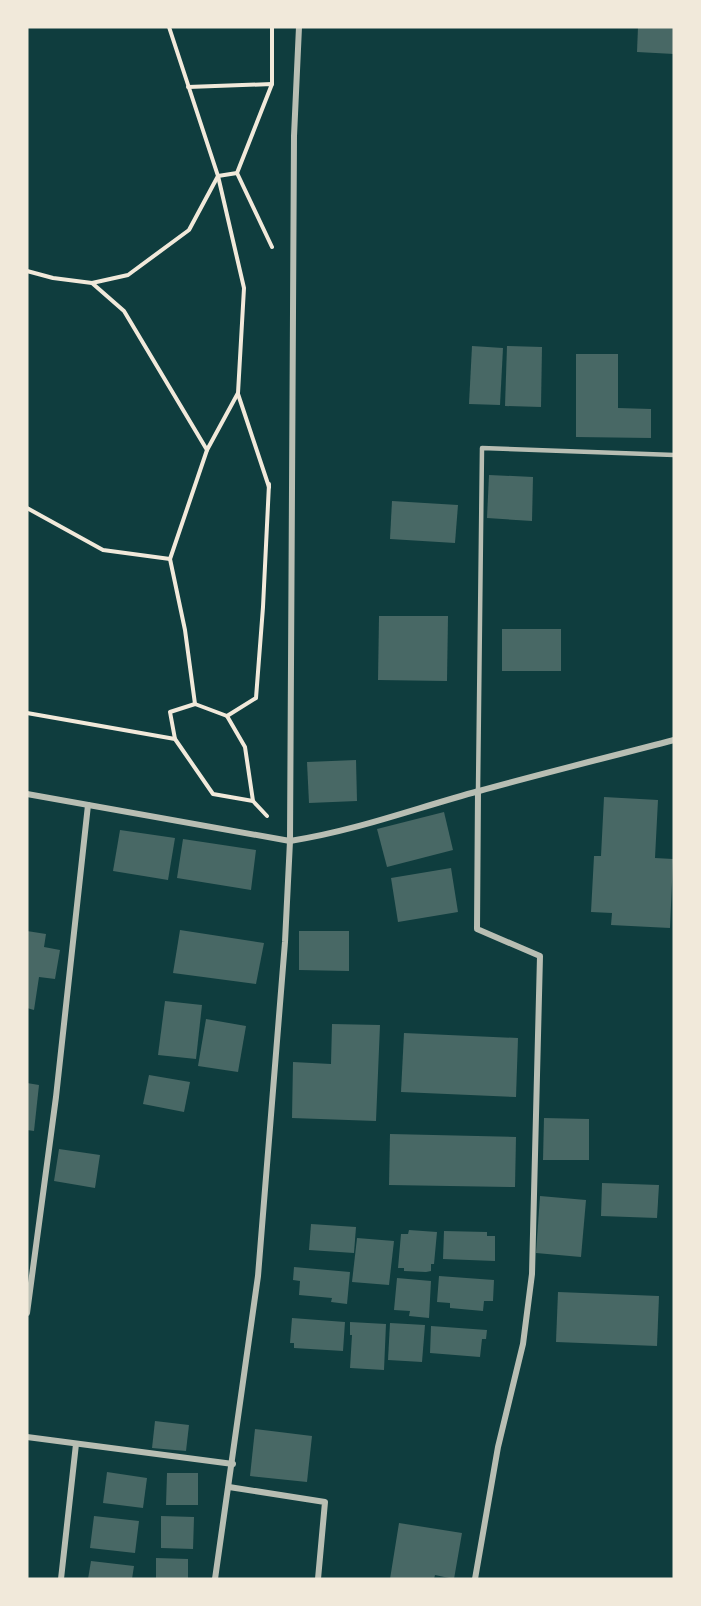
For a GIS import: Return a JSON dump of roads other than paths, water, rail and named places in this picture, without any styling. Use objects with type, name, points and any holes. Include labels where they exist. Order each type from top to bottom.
[{"type":"street","points":[[215,1579],[258,1276],[285,942],[290,841],[294,136],[299,27]]},
{"type":"street","points":[[27,794],[290,841],[320,837],[373,824],[478,791],[674,740]]},
{"type":"street","points":[[475,1579],[498,1447],[523,1344],[532,1274],[540,956],[477,929],[478,791]]},
{"type":"street","points":[[27,1313],[56,1097],[88,805]]},
{"type":"street","points":[[27,1437],[233,1464]]},
{"type":"street","points":[[61,1579],[76,1444]]},
{"type":"street","points":[[229,1487],[326,1502],[318,1579]]},
{"type":"lane","points":[[478,791],[482,448],[674,455]]}]
